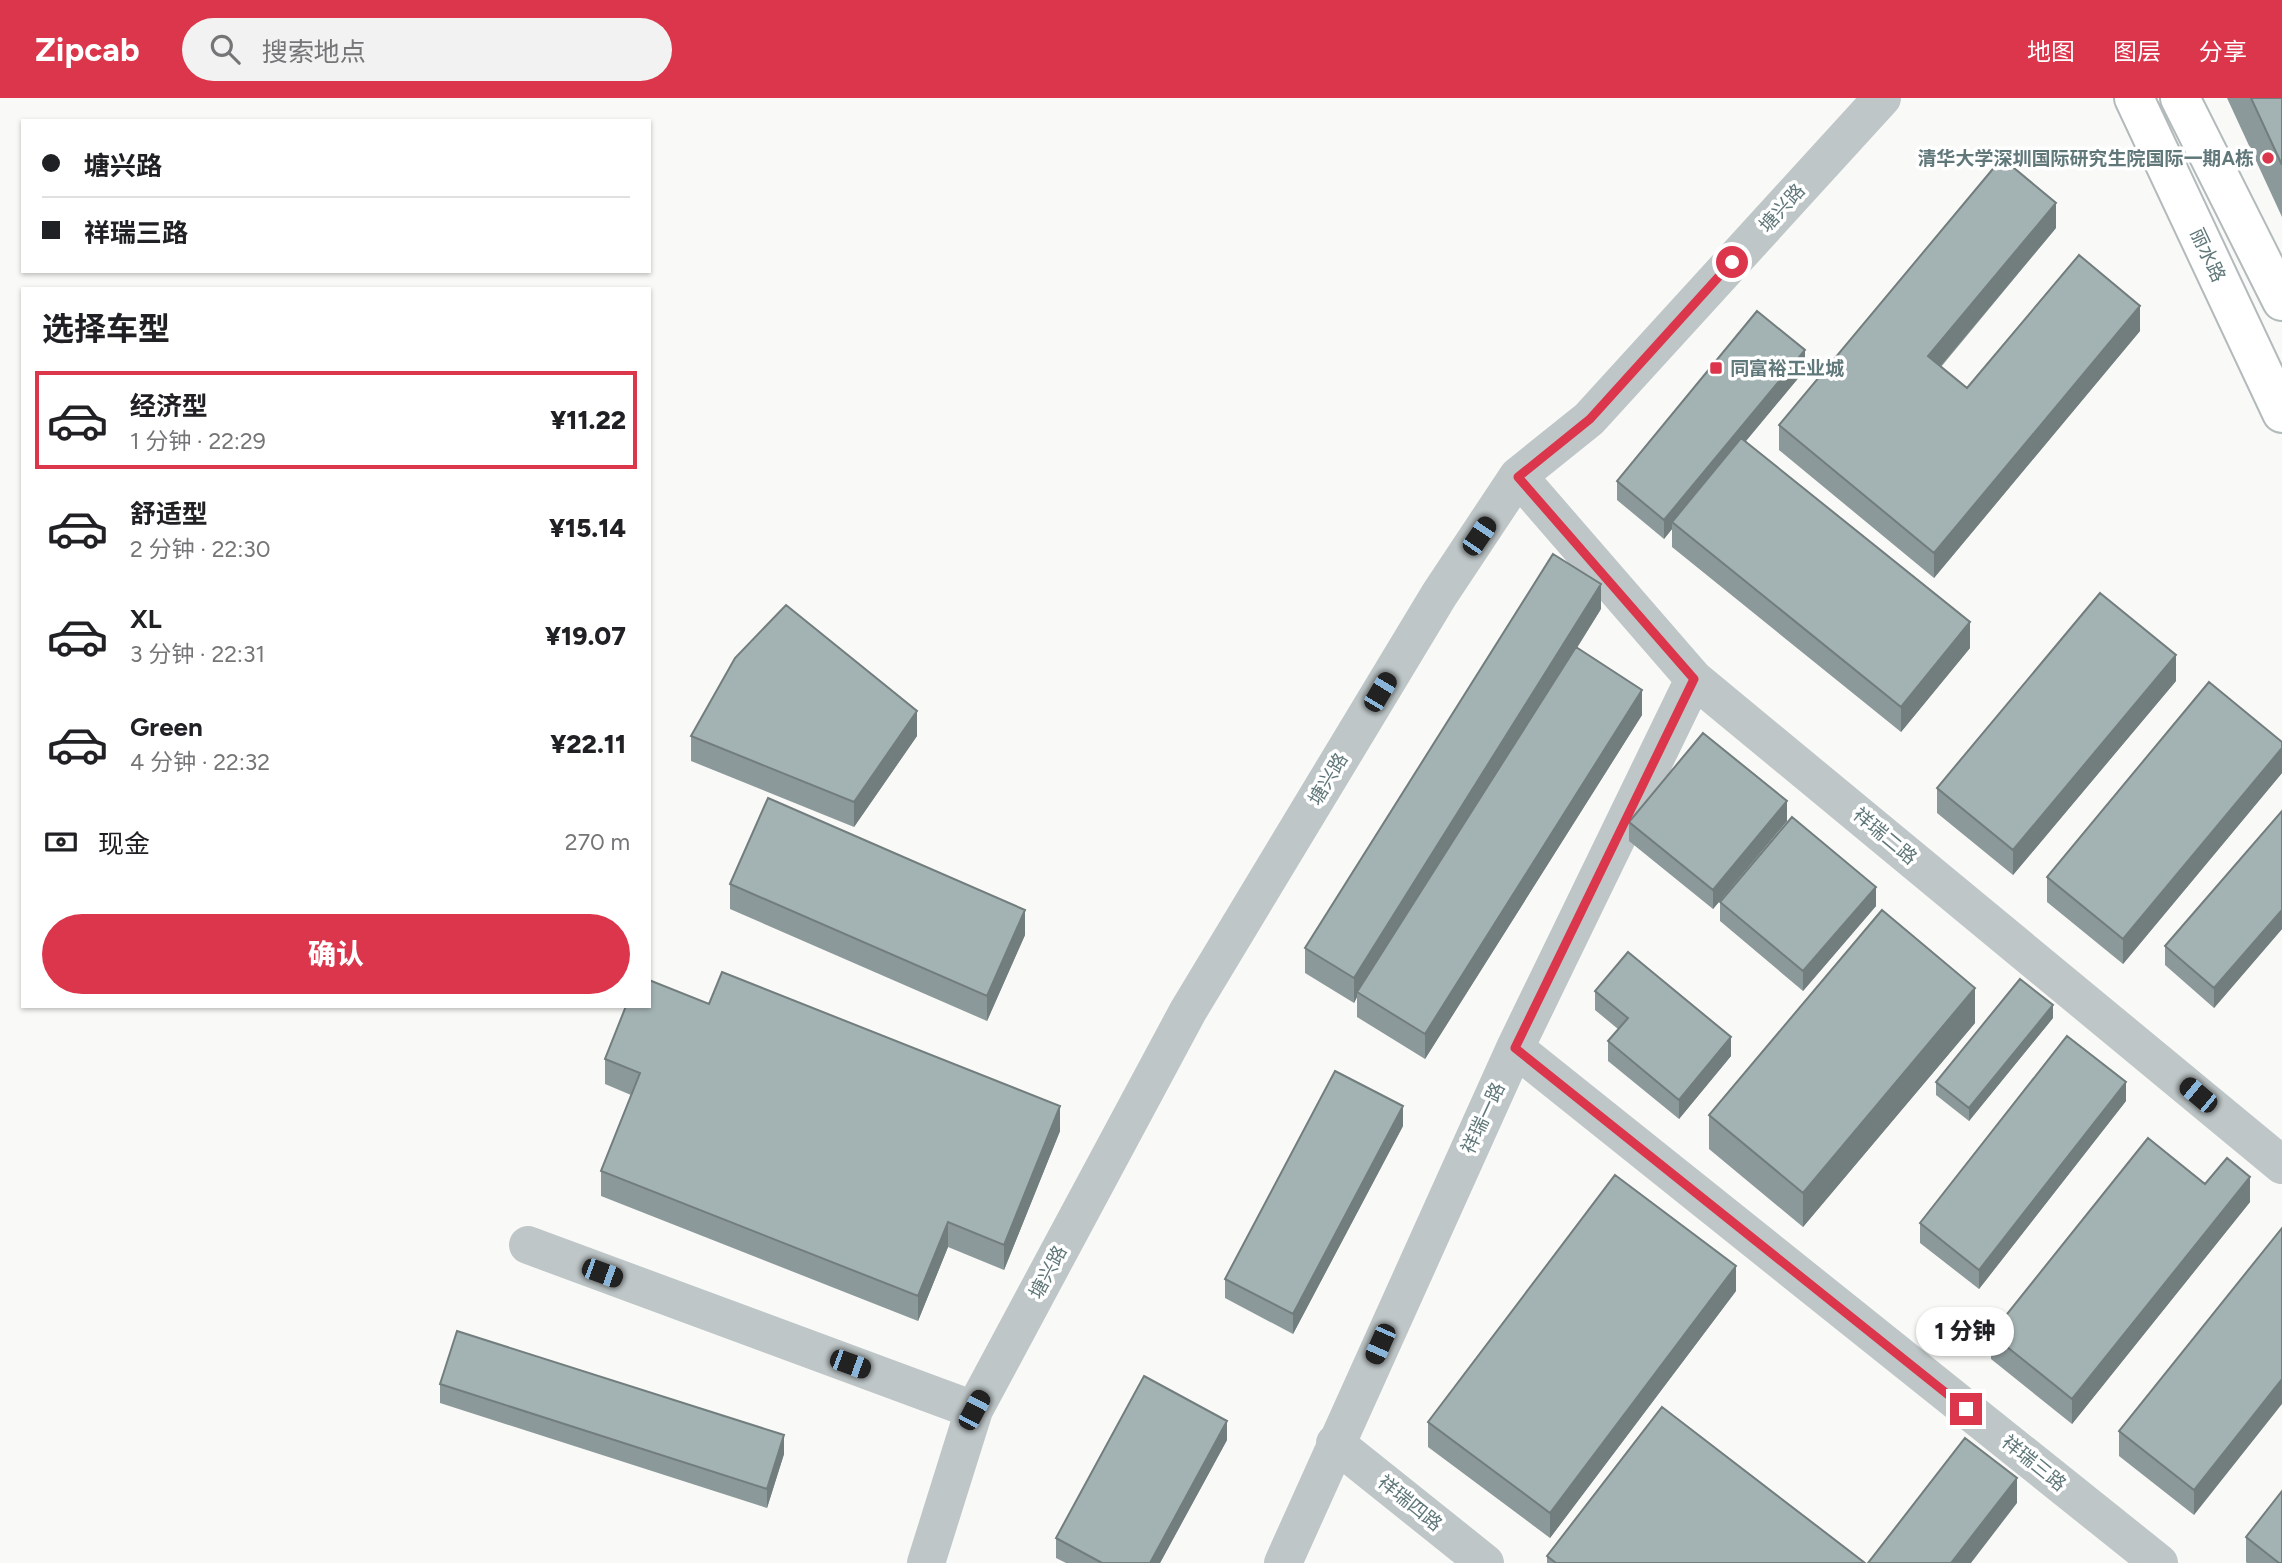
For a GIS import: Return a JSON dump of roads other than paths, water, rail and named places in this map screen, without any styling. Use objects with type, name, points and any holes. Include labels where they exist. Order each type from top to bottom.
[{"type":"main road","name":"丽水路","points":[[2134,98],[2282,413]]},
{"type":"main road","points":[[2180,98],[2282,302]]},
{"type":"street","name":"塘兴路","points":[[926,1563],[974,1410],[1188,1011],[1439,595],[1518,477],[1590,419],[1882,98]]},
{"type":"street","name":"祥瑞二路","points":[[1518,477],[1694,679],[2282,1165]]},
{"type":"street","name":"祥瑞一路","points":[[1283,1563],[1515,1048],[1694,679]]},
{"type":"street","name":"祥瑞三路","points":[[1515,1048],[2159,1563]]},
{"type":"street","points":[[528,1245],[974,1410]]},
{"type":"street","name":"祥瑞四路","points":[[1335,1443],[1485,1563]]},
{"type":"place","name":"清华大学深圳国际研究生院国际一期A栋","points":[[2268,158]]},
{"type":"place","name":"同富裕工业城","points":[[1716,368]]}]
